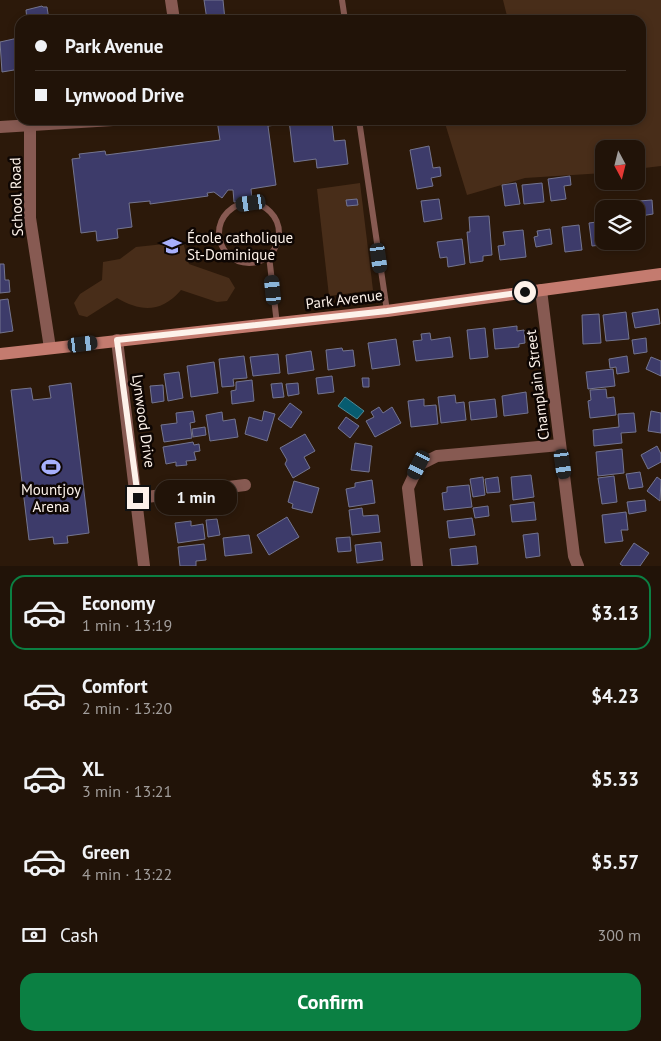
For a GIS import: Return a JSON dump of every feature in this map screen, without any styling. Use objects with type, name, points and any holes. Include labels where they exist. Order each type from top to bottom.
[{"type":"street","points":[[172,0],[174,15]]},
{"type":"street","points":[[0,127],[44,125]]},
{"type":"street","name":"School Road","points":[[30,126],[30,218],[50,348]]},
{"type":"street","name":"Park Avenue","points":[[0,354],[387,311],[661,274]]},
{"type":"street","name":"Champlain Street","points":[[542,290],[574,556],[578,566]]},
{"type":"street","name":"Lynwood Drive","points":[[117,340],[138,498],[144,566]]},
{"type":"street","points":[[417,566],[408,488],[419,465],[437,456],[560,445]]},
{"type":"street","points":[[138,498],[245,486]]},
{"type":"lane","points":[[342,0],[344,15]]},
{"type":"lane","points":[[360,125],[387,311]]},
{"type":"lane","points":[[269,256],[252,264],[242,263],[226,252],[219,234],[224,216],[231,209],[251,203],[261,205],[273,215],[279,229],[279,239],[269,256],[277,324]]},
{"type":"shaded area","points":[[503,0],[661,0],[661,166],[645,168],[645,140],[595,140],[595,174],[525,178],[467,195],[446,125],[646,125],[646,15],[507,15]]},
{"type":"shaded area","points":[[360,183],[373,290],[329,296],[317,189]]},
{"type":"shaded area","points":[[183,242],[189,264],[229,278],[235,288],[227,301],[217,302],[181,290],[166,303],[150,308],[134,306],[117,298],[87,317],[79,315],[74,303],[80,294],[102,280],[103,262],[120,259],[136,247]]},
{"type":"water","points":[[345,397],[364,411],[357,419],[338,406]]},
{"type":"building","points":[[204,0],[223,0],[224,15],[206,15]]},
{"type":"building","points":[[42,6],[47,7],[48,15],[26,15],[26,10]]},
{"type":"building","points":[[15,39],[15,70],[2,72],[0,42]]},
{"type":"building","points":[[218,125],[276,125],[268,126],[276,185],[251,189],[252,200],[234,202],[233,190],[228,190],[222,198],[214,192],[207,193],[208,196],[150,204],[150,201],[129,203],[132,227],[117,229],[118,238],[97,241],[96,231],[81,233],[72,159],[80,158],[79,154],[105,151],[106,155],[220,140]]},
{"type":"building","points":[[290,125],[332,125],[334,141],[345,140],[348,164],[317,168],[316,159],[294,162]]},
{"type":"building","points":[[429,146],[433,168],[440,167],[441,176],[431,178],[433,186],[417,189],[410,150]]},
{"type":"building","points":[[570,176],[571,185],[564,186],[566,199],[551,201],[548,179]]},
{"type":"building","points":[[516,183],[520,204],[505,206],[502,185]]},
{"type":"building","points":[[542,183],[544,202],[524,204],[522,185]]},
{"type":"building","points":[[357,199],[358,205],[347,206],[346,200]]},
{"type":"building","points":[[439,199],[442,219],[424,222],[421,201]]},
{"type":"building","points":[[652,200],[653,214],[645,215],[645,201]]},
{"type":"building","points":[[489,216],[492,255],[483,256],[483,261],[470,263],[467,232],[470,232],[469,217]]},
{"type":"building","points":[[595,222],[595,246],[592,246],[589,223]]},
{"type":"building","points":[[579,225],[582,250],[565,252],[562,227]]},
{"type":"building","points":[[550,229],[552,244],[536,247],[534,237],[538,236],[537,231]]},
{"type":"building","points":[[523,230],[526,257],[500,260],[498,246],[505,245],[503,232]]},
{"type":"building","points":[[462,239],[465,264],[448,267],[447,257],[440,258],[437,242]]},
{"type":"building","points":[[0,264],[4,264],[5,280],[9,280],[10,292],[0,293]]},
{"type":"building","points":[[8,299],[13,331],[0,333],[0,300]]},
{"type":"building","points":[[658,309],[660,324],[635,328],[632,313]]},
{"type":"building","points":[[626,312],[629,339],[606,341],[603,315]]},
{"type":"building","points":[[599,314],[601,343],[583,344],[582,315]]},
{"type":"building","points":[[517,326],[517,331],[524,330],[525,343],[519,344],[519,347],[495,349],[493,329]]},
{"type":"building","points":[[485,328],[488,357],[470,359],[467,330]]},
{"type":"building","points":[[430,333],[431,340],[450,337],[453,357],[416,361],[413,341],[422,340],[421,334]]},
{"type":"building","points":[[646,338],[647,352],[634,354],[632,340]]},
{"type":"building","points":[[396,339],[400,365],[372,369],[368,343]]},
{"type":"building","points":[[342,348],[343,351],[353,350],[355,366],[328,370],[326,350]]},
{"type":"building","points":[[311,351],[314,370],[288,374],[286,355]]},
{"type":"building","points":[[278,354],[280,373],[253,376],[250,357]]},
{"type":"building","points":[[244,356],[247,378],[233,379],[234,386],[222,387],[219,359]]},
{"type":"building","points":[[627,356],[629,372],[617,374],[616,367],[610,368],[609,359]]},
{"type":"building","points":[[651,357],[661,361],[661,376],[646,369]]},
{"type":"building","points":[[214,362],[218,393],[191,397],[187,366]]},
{"type":"building","points":[[613,369],[615,386],[588,389],[586,372]]},
{"type":"building","points":[[179,372],[183,398],[168,401],[164,374]]},
{"type":"building","points":[[332,376],[334,392],[318,394],[316,378]]},
{"type":"building","points":[[362,378],[369,378],[369,387],[363,387]]},
{"type":"building","points":[[252,380],[254,401],[232,404],[231,391],[236,390],[236,382]]},
{"type":"building","name":"Mountjoy Arena","points":[[71,383],[89,533],[67,536],[68,543],[54,544],[53,537],[29,540],[11,390],[31,388],[33,400],[51,398],[49,386]]},
{"type":"building","points":[[282,383],[284,397],[273,398],[271,384]]},
{"type":"building","points":[[298,383],[299,394],[288,396],[286,384]]},
{"type":"building","points":[[163,385],[164,401],[152,403],[150,386]]},
{"type":"building","points":[[606,389],[607,398],[614,397],[616,415],[590,418],[588,401],[591,400],[590,390]]},
{"type":"building","points":[[526,392],[528,413],[504,416],[502,396]]},
{"type":"building","points":[[455,395],[456,403],[464,402],[466,420],[441,423],[438,397]]},
{"type":"building","points":[[424,399],[424,406],[436,405],[438,424],[411,427],[408,401]]},
{"type":"building","points":[[495,399],[497,417],[471,420],[469,402]]},
{"type":"building","points":[[290,403],[302,412],[291,428],[278,419]]},
{"type":"building","points":[[379,407],[383,413],[392,407],[401,423],[375,437],[366,421],[374,417],[371,412]]},
{"type":"building","points":[[193,411],[195,422],[190,423],[192,438],[164,442],[161,425],[177,423],[176,413]]},
{"type":"building","points":[[264,411],[275,414],[267,441],[245,434],[249,417],[262,421]]},
{"type":"building","points":[[651,411],[661,413],[661,433],[648,431]]},
{"type":"building","points":[[222,412],[223,421],[235,419],[238,437],[210,441],[206,415]]},
{"type":"building","points":[[634,413],[636,432],[621,433],[622,443],[594,446],[593,430],[619,427],[618,414]]},
{"type":"building","points":[[346,417],[359,426],[350,438],[338,428]]},
{"type":"building","points":[[205,427],[206,435],[193,437],[192,429]]},
{"type":"building","points":[[305,434],[315,451],[304,457],[310,468],[293,478],[285,464],[287,460],[280,448]]},
{"type":"building","points":[[193,442],[194,445],[199,444],[200,451],[194,452],[196,460],[186,461],[187,465],[176,466],[176,462],[166,464],[163,447]]},
{"type":"building","points":[[355,443],[372,446],[369,472],[351,470]]},
{"type":"building","points":[[657,446],[661,454],[661,462],[648,469],[641,455]]},
{"type":"building","points":[[622,449],[624,473],[598,476],[596,452]]},
{"type":"building","points":[[640,472],[643,487],[629,489],[626,474]]},
{"type":"building","points":[[531,475],[534,497],[513,500],[511,477]]},
{"type":"building","points":[[614,476],[617,502],[602,504],[598,478]]},
{"type":"building","points":[[483,477],[485,495],[473,497],[470,479]]},
{"type":"building","points":[[498,477],[500,492],[487,493],[485,479]]},
{"type":"building","points":[[657,477],[661,480],[660,501],[647,491]]},
{"type":"building","points":[[372,480],[375,503],[349,507],[346,489],[355,487],[355,483]]},
{"type":"building","points":[[294,481],[319,488],[312,513],[292,508],[293,504],[288,502]]},
{"type":"building","points":[[469,485],[472,507],[444,510],[442,493],[447,492],[447,487]]},
{"type":"building","points":[[645,500],[646,511],[629,514],[627,502]]},
{"type":"building","points":[[534,502],[536,520],[512,522],[510,505]]},
{"type":"building","points":[[488,506],[489,516],[475,518],[473,508]]},
{"type":"building","points":[[362,508],[363,516],[378,515],[380,532],[352,535],[349,510]]},
{"type":"building","points":[[626,512],[628,530],[621,530],[623,541],[605,543],[602,515]]},
{"type":"building","points":[[287,517],[299,537],[269,555],[257,535]]},
{"type":"building","points":[[472,518],[475,535],[449,538],[447,521]]},
{"type":"building","points":[[217,519],[220,535],[208,537],[206,520]]},
{"type":"building","points":[[191,521],[191,526],[203,524],[205,539],[178,543],[175,523]]},
{"type":"building","points":[[538,533],[540,556],[526,558],[523,535]]},
{"type":"building","points":[[249,535],[252,553],[225,556],[223,538]]},
{"type":"building","points":[[350,537],[351,551],[338,552],[336,538]]},
{"type":"building","points":[[381,542],[383,560],[357,563],[355,545]]},
{"type":"building","points":[[634,543],[649,553],[640,566],[623,566],[620,564]]},
{"type":"building","points":[[204,544],[206,560],[196,561],[196,566],[180,566],[178,547]]},
{"type":"building","points":[[476,546],[478,564],[452,566],[450,549]]},
{"type":"place","name":"École catholique St-Dominique","points":[[172,246]]},
{"type":"place","name":"Mountjoy Arena","points":[[51,467]]},
{"type":"route","points":[[138,498],[117,340],[277,324],[525,292]]}]
